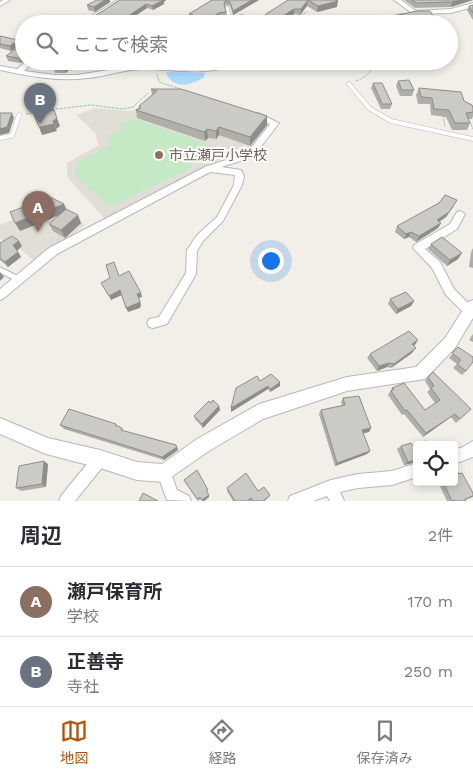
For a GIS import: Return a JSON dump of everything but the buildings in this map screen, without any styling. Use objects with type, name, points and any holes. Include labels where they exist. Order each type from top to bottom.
[{"type":"street","points":[[0,4],[6,0]]},
{"type":"street","points":[[96,15],[122,0]]},
{"type":"street","points":[[397,0],[413,12]]},
{"type":"street","points":[[400,15],[413,12],[451,11],[473,5]]},
{"type":"street","points":[[0,68],[47,76],[69,77],[117,70]]},
{"type":"street","points":[[0,295],[52,251],[208,169],[250,155],[275,122],[249,113]]},
{"type":"street","points":[[153,323],[163,321],[177,299],[191,274],[192,250],[200,238],[220,219],[238,185],[240,176],[238,172],[208,169]]},
{"type":"street","points":[[0,426],[46,446],[100,459],[137,471],[164,473],[203,445],[259,412],[347,384],[420,374],[450,344],[471,308],[450,292],[436,265],[418,248],[454,226],[460,214]]},
{"type":"street","points":[[66,501],[100,459]]},
{"type":"street","points":[[295,501],[332,487],[358,481],[392,478],[413,471]]},
{"type":"street","points":[[164,473],[172,495],[184,501]]},
{"type":"street","points":[[332,487],[337,501]]},
{"type":"lane","points":[[227,8],[229,15]]},
{"type":"lane","points":[[350,84],[369,108],[378,115],[400,123],[473,139]]},
{"type":"lane","points":[[0,138],[12,136],[18,115]]},
{"type":"lane","points":[[0,270],[18,279]]},
{"type":"path","points":[[301,15],[308,11]]},
{"type":"path","points":[[350,84],[368,76],[371,70]]},
{"type":"path","points":[[159,82],[186,91]]},
{"type":"path","points":[[48,110],[91,105],[123,109],[133,106],[148,93]]},
{"type":"path","points":[[442,110],[446,133]]},
{"type":"path","points":[[18,115],[40,111]]},
{"type":"path","points":[[461,122],[470,122],[473,129]]},
{"type":"shaded area","name":"市立瀬戸小学校","points":[[151,98],[271,123],[247,154],[228,156],[105,219],[67,177],[67,163],[99,145],[95,133],[76,115],[96,108],[132,111]]},
{"type":"shaded area","points":[[55,203],[65,206],[85,225],[37,263],[11,242],[6,245],[0,238],[0,225]]},
{"type":"green space","points":[[134,119],[207,144],[206,152],[188,161],[192,167],[110,207],[75,176],[77,162],[110,145],[106,136],[123,129],[119,124]]},
{"type":"water","points":[[166,72],[205,73],[204,77],[199,80],[183,85],[173,82]]},
{"type":"place","name":"正善寺","points":[[40,124]]},
{"type":"place","name":"市立瀬戸小学校","points":[[159,155]]},
{"type":"place","name":"瀬戸保育所","points":[[38,232]]}]
